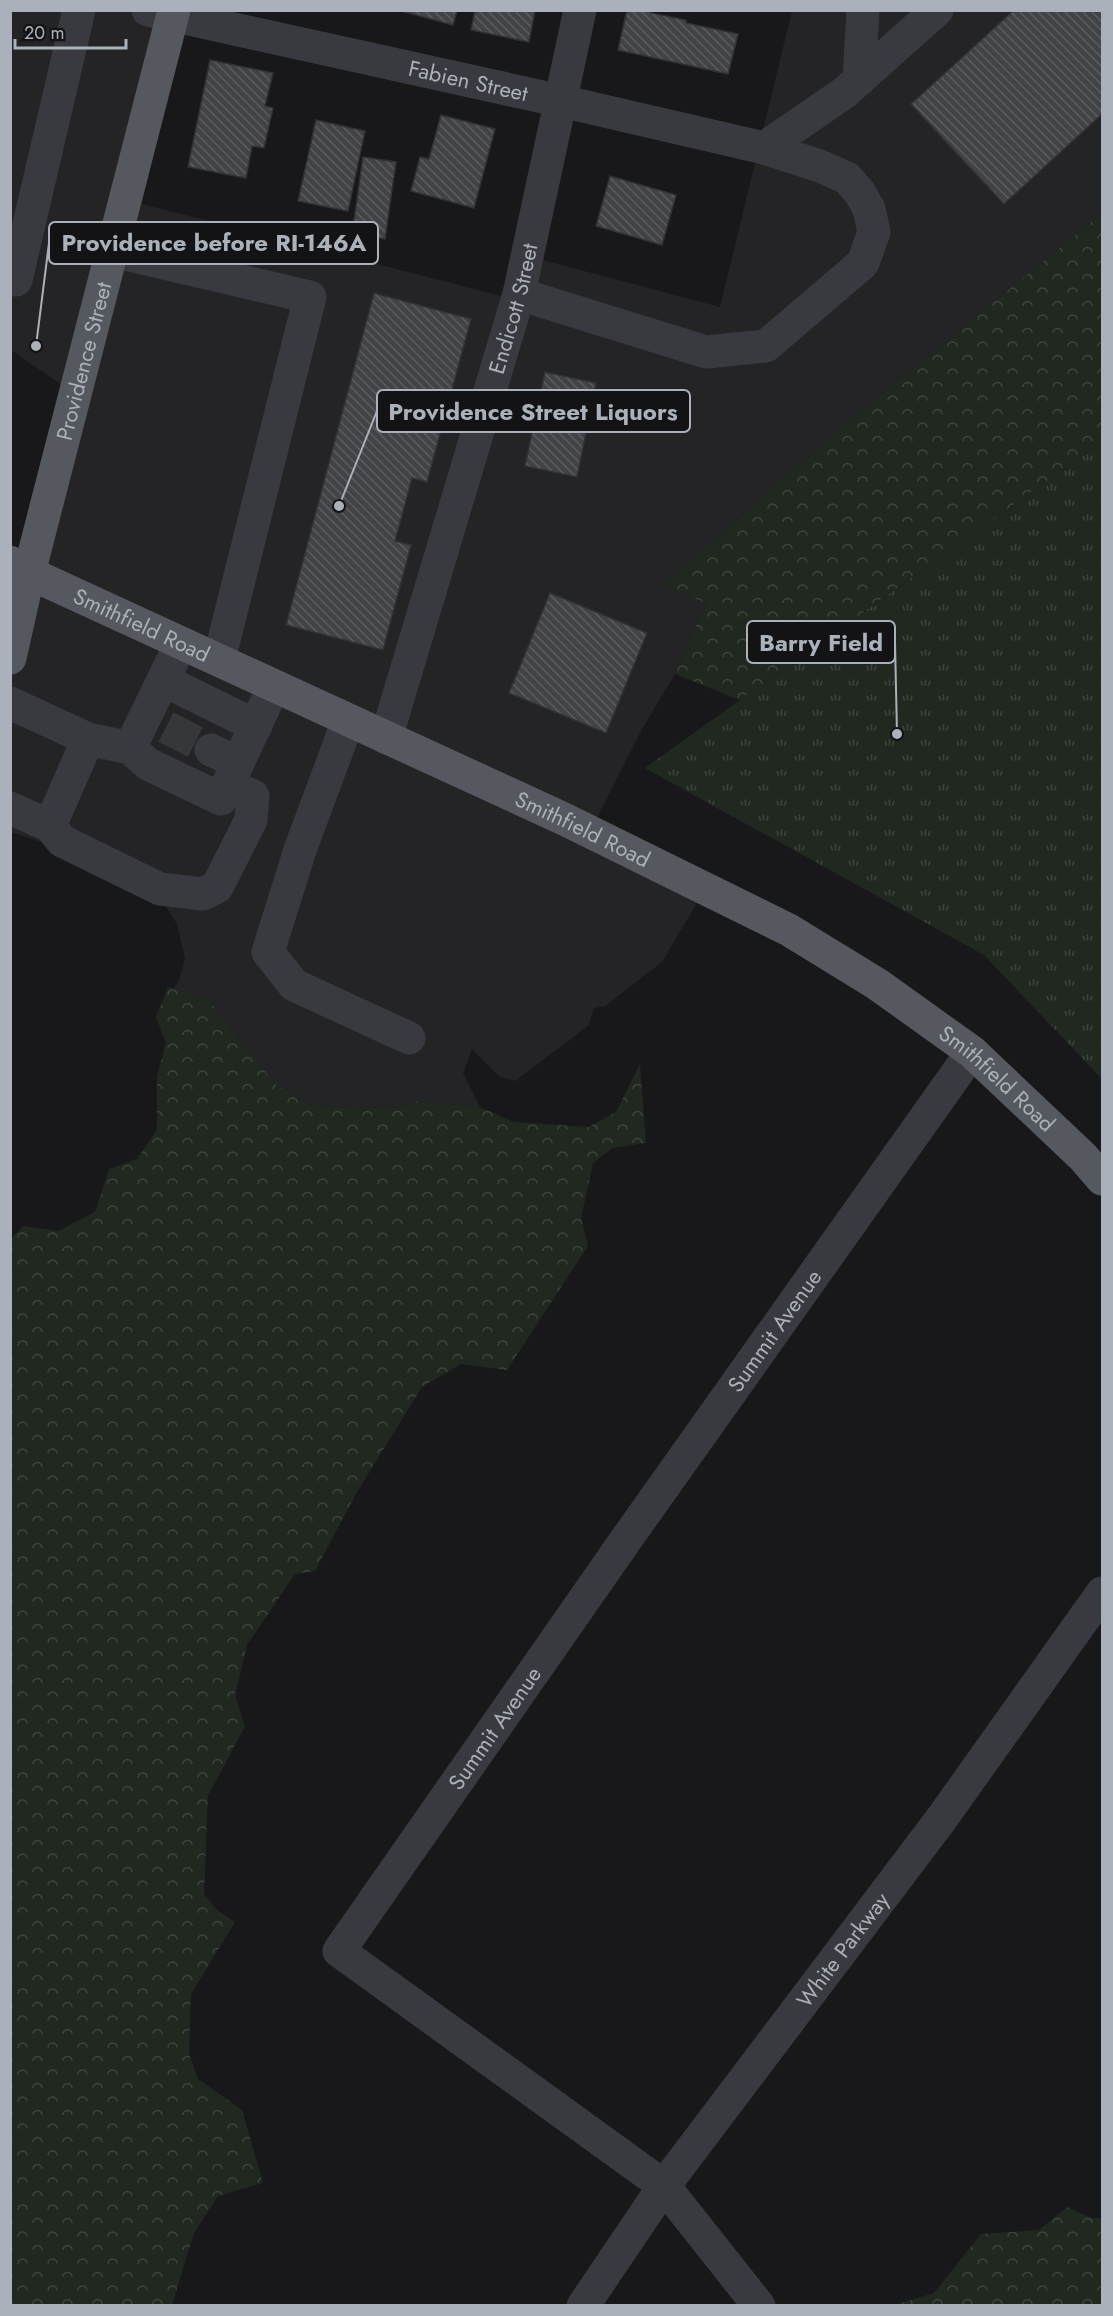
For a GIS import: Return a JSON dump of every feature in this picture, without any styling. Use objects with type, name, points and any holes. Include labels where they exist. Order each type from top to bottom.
[{"type":"main road","name":"Providence Street","points":[[10,658],[20,568],[112,250],[165,12]]},
{"type":"main road","name":"Smithfield Road","points":[[20,568],[564,819],[789,930],[877,984],[972,1052],[1083,1157],[1102,1179]]},
{"type":"street","points":[[13,279],[79,10]]},
{"type":"street","name":"Endicott Street","points":[[386,738],[519,294],[580,10]]},
{"type":"street","points":[[859,80],[863,10]]},
{"type":"street","points":[[764,148],[844,93],[938,10]]},
{"type":"street","name":"Fabien Street","points":[[165,12],[764,148],[820,166],[847,178],[869,208],[874,231],[863,262],[766,346],[706,352],[519,294]]},
{"type":"street","points":[[112,250],[310,297],[219,660]]},
{"type":"street","points":[[130,748],[156,722],[163,680],[181,643]]},
{"type":"street","points":[[163,680],[256,726]]},
{"type":"street","points":[[10,703],[88,739],[130,748],[148,764],[221,799],[226,766],[256,726],[274,686]]},
{"type":"street","points":[[348,721],[301,847],[268,952],[294,985],[409,1038]]},
{"type":"street","points":[[50,826],[88,739]]},
{"type":"street","points":[[10,808],[50,826],[62,841],[160,890],[203,894],[217,887],[251,820],[253,796],[226,766]]},
{"type":"street","name":"Summit Avenue","points":[[759,2306],[663,2186],[339,1951],[625,1541],[972,1052]]},
{"type":"street","name":"White Parkway","points":[[583,2306],[663,2186],[942,1818],[1102,1593]]},
{"type":"shaded area","points":[[11,11],[188,11],[142,204],[506,297],[520,254],[720,307],[792,11],[1102,11],[1102,213],[849,421],[663,584],[706,603],[675,674],[642,729],[593,826],[707,886],[662,962],[605,1006],[594,1008],[588,1026],[515,1081],[499,1076],[472,1049],[463,1073],[480,1107],[414,1101],[397,1108],[312,1106],[275,1084],[207,998],[173,989],[179,981],[185,958],[177,924],[162,900],[63,849],[11,832],[10,556],[17,560],[72,392],[11,350]]},
{"type":"green space","points":[[1102,213],[1102,442],[740,700],[675,674],[706,603],[662,585],[849,421]]},
{"type":"green space","points":[[1102,442],[1102,1079],[984,955],[645,768]]},
{"type":"green space","points":[[168,987],[207,998],[275,1084],[312,1106],[397,1108],[414,1101],[480,1107],[514,1122],[589,1127],[616,1112],[640,1064],[646,1143],[612,1148],[593,1163],[581,1218],[588,1246],[507,1370],[461,1364],[422,1387],[357,1492],[315,1571],[295,1574],[247,1645],[235,1695],[245,1726],[208,1796],[204,1894],[217,1910],[235,1922],[191,1994],[189,2054],[198,2079],[242,2110],[263,2183],[218,2196],[194,2233],[172,2305],[11,2305],[11,1238],[24,1226],[58,1231],[95,1212],[109,1169],[137,1159],[157,1130],[157,1076],[166,1043],[156,1017]]},
{"type":"green space","points":[[1067,2207],[1091,2218],[1102,2218],[1102,2305],[895,2305],[934,2293],[981,2234],[1039,2230]]},
{"type":"building","points":[[398,10],[457,10],[453,25]]},
{"type":"building","points":[[475,10],[535,10],[529,42],[471,30]]},
{"type":"building","points":[[627,10],[651,10],[651,13],[686,20],[686,23],[738,34],[728,74],[618,50]]},
{"type":"building","points":[[1014,10],[1102,10],[1102,114],[1004,204],[911,104]]},
{"type":"building","points":[[210,60],[273,73],[265,106],[273,108],[264,148],[252,146],[246,178],[188,167]]},
{"type":"building","points":[[441,115],[495,129],[474,208],[411,191],[420,157],[429,159]]},
{"type":"building","points":[[316,120],[365,131],[348,211],[298,201]]},
{"type":"building","points":[[363,157],[396,162],[385,239],[363,235],[361,251],[350,249]]},
{"type":"building","points":[[610,176],[676,195],[662,245],[596,226]]},
{"type":"building","points":[[374,293],[471,319],[427,482],[412,478],[395,541],[411,545],[383,650],[286,625]]},
{"type":"building","points":[[545,372],[596,383],[577,477],[525,466]]},
{"type":"building","points":[[550,593],[647,633],[606,733],[509,693]]},
{"type":"tunnel","points":[[166,727],[211,750]]},
{"type":"place","name":"Providence before RI-146A","points":[[36,346]]},
{"type":"place","name":"Providence Street Liquors","points":[[339,506]]},
{"type":"place","name":"Barry Field","points":[[897,734]]}]
